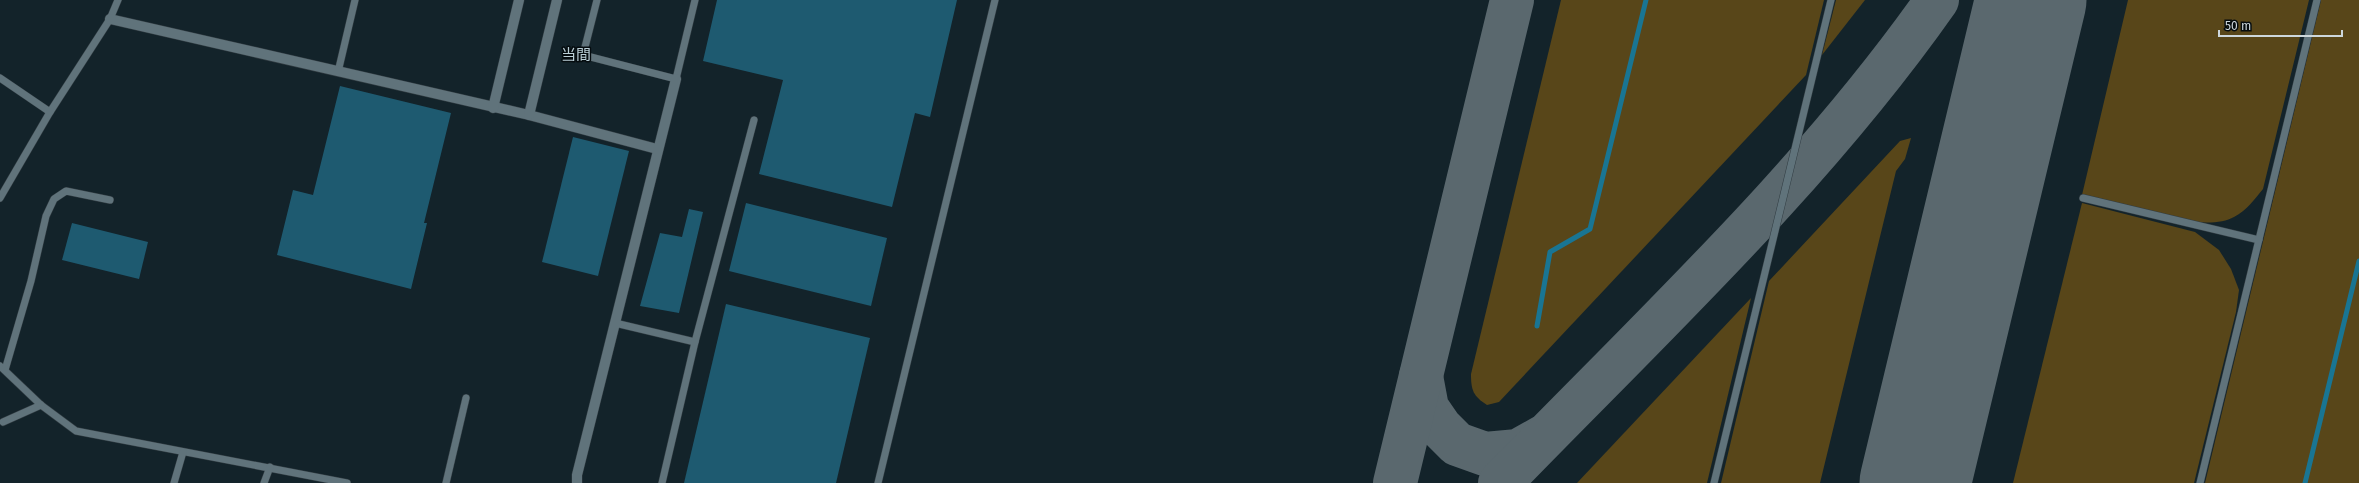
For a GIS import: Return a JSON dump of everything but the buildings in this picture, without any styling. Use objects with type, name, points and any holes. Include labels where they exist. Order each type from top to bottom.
[{"type":"street","points":[[493,108],[519,0]]},
{"type":"street","points":[[529,115],[557,0]]},
{"type":"street","points":[[110,19],[493,108],[529,115],[658,149]]},
{"type":"street","points":[[577,483],[577,475],[676,79]]},
{"type":"lane","points":[[0,198],[50,112],[110,19],[118,0]]},
{"type":"lane","points":[[338,72],[355,0]]},
{"type":"lane","points":[[597,0],[583,55],[676,79],[695,0]]},
{"type":"lane","points":[[878,483],[994,0]]},
{"type":"lane","points":[[1714,483],[1831,0]]},
{"type":"lane","points":[[2200,483],[2317,0]]},
{"type":"lane","points":[[0,78],[50,112]]},
{"type":"lane","points":[[662,483],[695,342],[754,120]]},
{"type":"lane","points":[[110,200],[66,191],[54,199],[46,216],[31,281],[2,368],[41,405],[76,431],[270,467],[347,483]]},
{"type":"lane","points":[[2083,198],[2259,240]]},
{"type":"lane","points":[[615,323],[695,342]]},
{"type":"lane","points":[[446,483],[466,398]]},
{"type":"lane","points":[[3,422],[41,405]]},
{"type":"lane","points":[[174,483],[183,452]]},
{"type":"lane","points":[[264,483],[270,467]]},
{"type":"shaded area","points":[[1561,0],[1824,0],[1806,75],[1499,402],[1487,405],[1479,399],[1474,392],[1472,388],[1471,374]]},
{"type":"shaded area","points":[[1836,0],[1865,0],[1822,55]]},
{"type":"shaded area","points":[[2128,0],[2309,0],[2263,189],[2247,208],[2234,217],[2220,222],[2182,220],[2137,211],[2082,195]]},
{"type":"shaded area","points":[[2321,0],[2359,0],[2359,483],[2205,483]]},
{"type":"shaded area","points":[[1911,138],[1905,159],[1896,171],[1820,483],[1721,483],[1769,281],[1900,141]]},
{"type":"shaded area","points":[[2082,203],[2195,232],[2219,250],[2231,269],[2239,290],[2236,312],[2194,483],[2013,483]]},
{"type":"shaded area","points":[[1751,298],[1707,483],[1577,483]]},
{"type":"waterway","points":[[1537,326],[1550,252],[1590,229],[1646,0]]},
{"type":"waterway","points":[[2305,483],[2359,261]]},
{"type":"taxiway","points":[[1395,483],[1512,0]]},
{"type":"taxiway","points":[[1500,483],[1672,309],[1784,190],[1837,129],[1889,65],[1937,0]]},
{"type":"taxiway","points":[[1421,376],[1427,408],[1440,427],[1457,444],[1485,454],[1518,451],[1543,437]]},
{"type":"runway","points":[[1915,483],[2031,0]]},
{"type":"district","name":"当間","points":[[576,55]]}]
